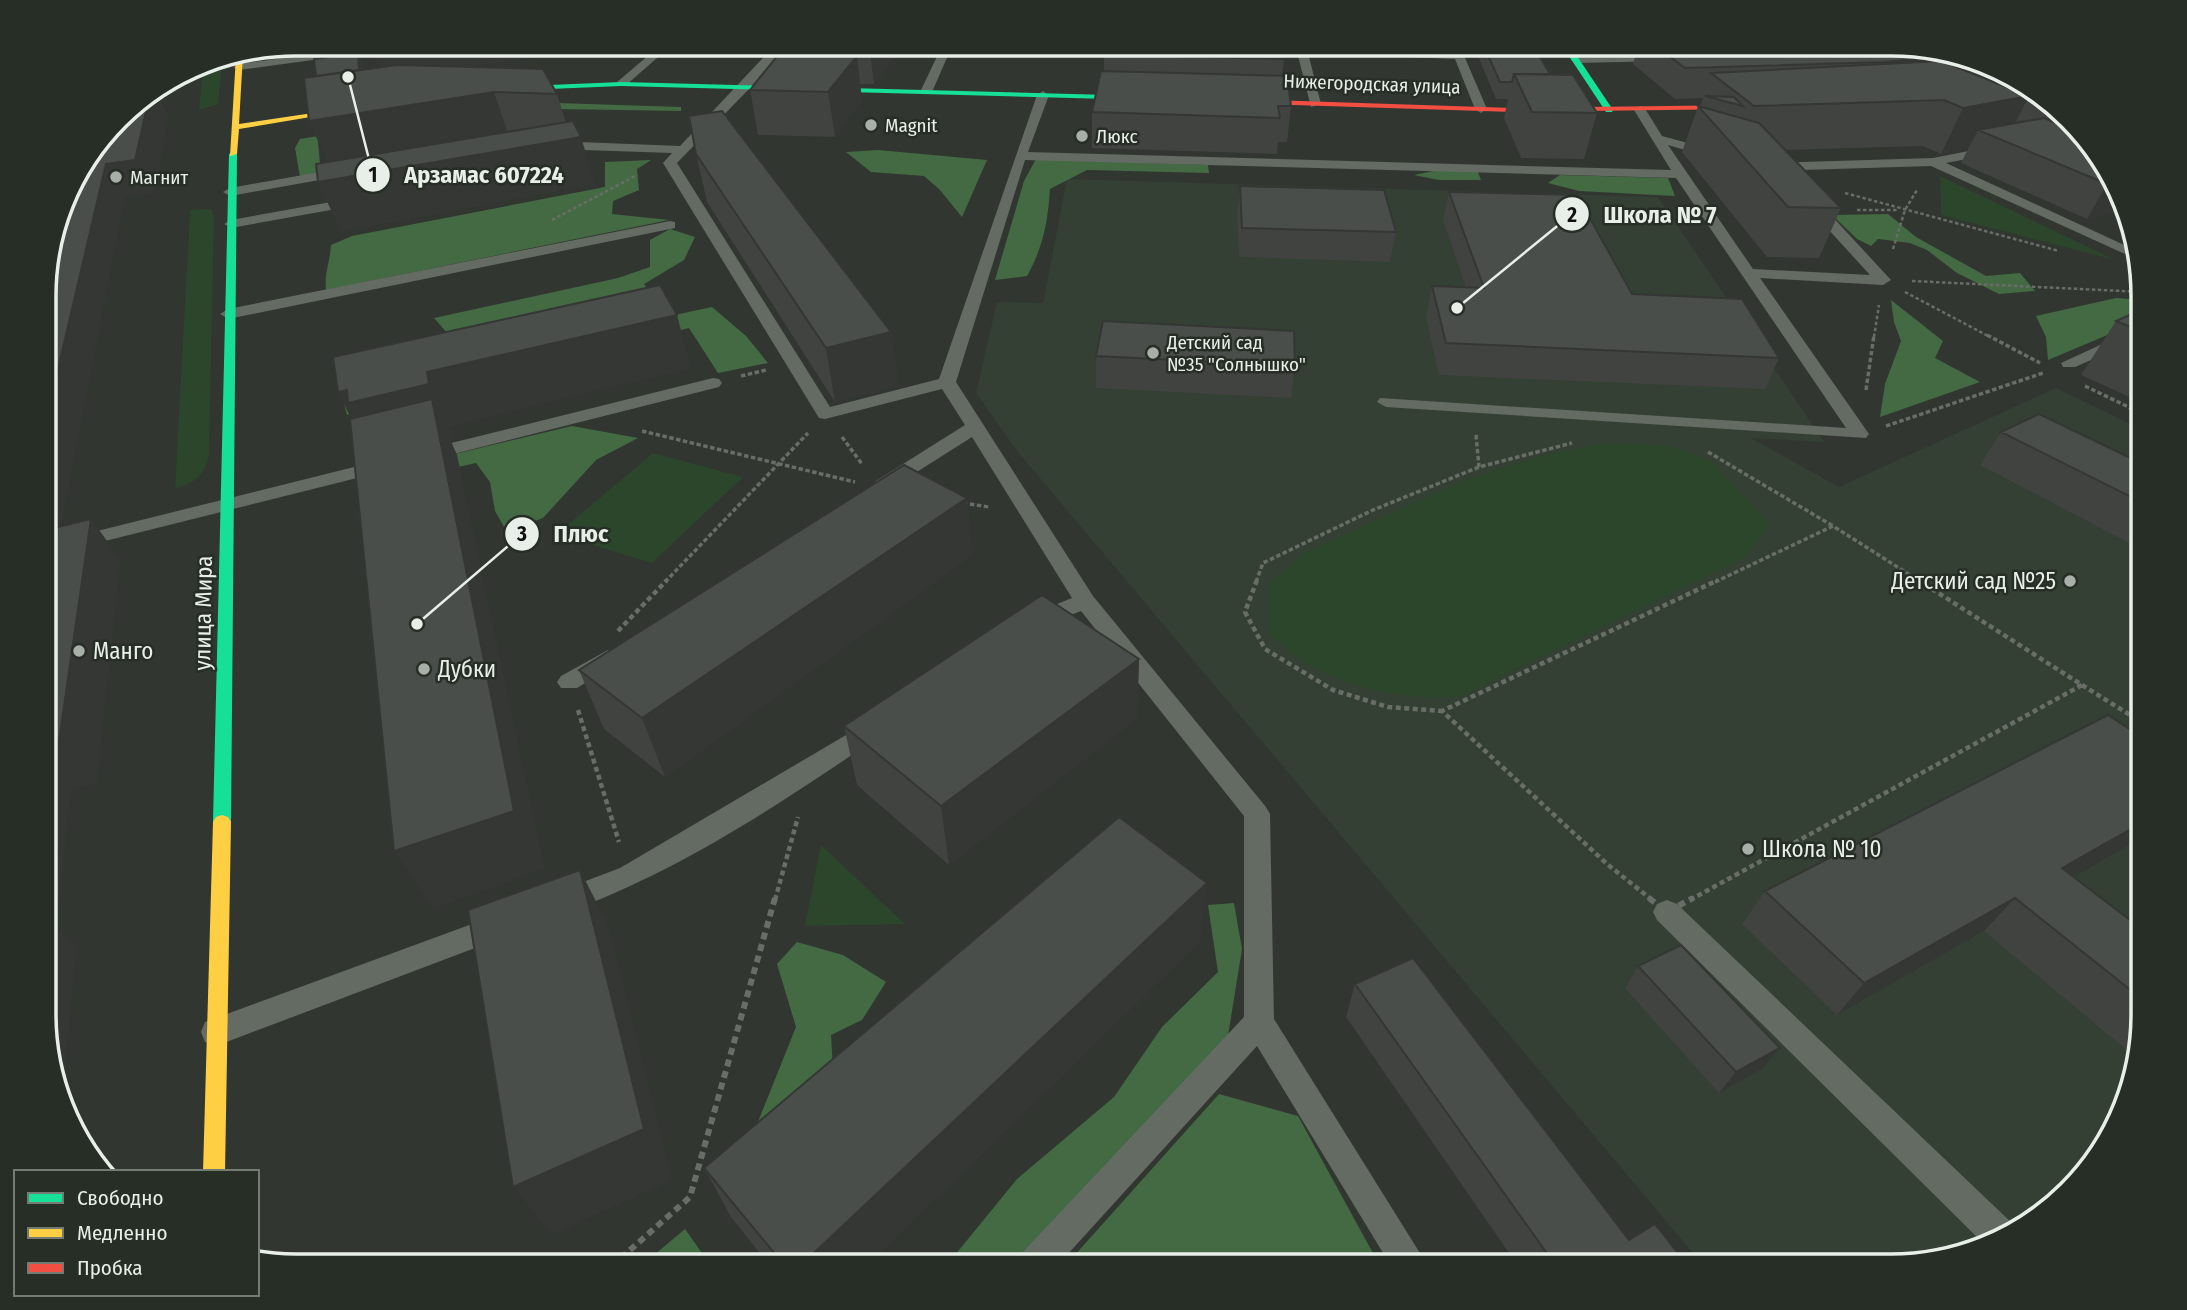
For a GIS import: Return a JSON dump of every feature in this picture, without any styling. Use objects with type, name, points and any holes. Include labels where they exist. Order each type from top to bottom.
[{"type":"street","points":[[1573,56],[1609,110]]},
{"type":"street","name":"улица Мира","points":[[214,1170],[215,1032],[229,503],[230,192],[239,63]]},
{"type":"street","points":[[482,90],[621,84],[1161,99]]},
{"type":"street","name":"Нижегородская улица","points":[[1217,101],[1481,109],[1640,110],[1760,107]]},
{"type":"street","points":[[234,127],[374,106]]},
{"type":"lane","points":[[1303,56],[1315,104]]},
{"type":"lane","points":[[1459,56],[1481,109]]},
{"type":"lane","points":[[264,59],[290,57]]},
{"type":"lane","points":[[621,84],[653,57]]},
{"type":"lane","points":[[771,57],[670,163],[825,414],[947,382]]},
{"type":"lane","points":[[926,92],[942,57]]},
{"type":"lane","points":[[1576,60],[1671,58]]},
{"type":"lane","points":[[1043,95],[1020,156],[947,382],[1085,601],[1257,814],[1259,1022],[1403,1253]]},
{"type":"lane","points":[[1640,110],[1680,174],[1860,434]]},
{"type":"lane","points":[[1657,138],[1732,160]]},
{"type":"lane","points":[[536,144],[684,150]]},
{"type":"lane","points":[[1883,280],[1796,185],[1757,167],[1933,162],[2013,147]]},
{"type":"lane","points":[[586,161],[627,154]]},
{"type":"lane","points":[[1020,156],[1680,174]]},
{"type":"lane","points":[[1933,162],[2126,251]]},
{"type":"lane","points":[[230,192],[363,169]]},
{"type":"lane","points":[[231,224],[368,200]]},
{"type":"lane","points":[[228,314],[670,225]]},
{"type":"lane","points":[[1749,273],[1883,280]]},
{"type":"lane","points":[[2061,366],[2130,337]]},
{"type":"lane","points":[[59,547],[713,383]]},
{"type":"lane","points":[[1385,402],[1860,434]]},
{"type":"lane","points":[[873,491],[975,427]]},
{"type":"lane","points":[[1020,630],[1085,601]]},
{"type":"lane","points":[[569,682],[622,639]]},
{"type":"lane","points":[[215,1032],[630,876],[812,770],[893,715]]},
{"type":"lane","points":[[1667,912],[1995,1230]]},
{"type":"lane","points":[[1045,1254],[1259,1022]]},
{"type":"path","points":[[550,221],[684,150]]},
{"type":"path","points":[[1796,185],[1905,210],[2061,252]]},
{"type":"path","points":[[1820,211],[1905,210]]},
{"type":"path","points":[[1883,280],[2130,291]]},
{"type":"path","points":[[1883,280],[2061,366],[2130,406]]},
{"type":"path","points":[[713,383],[794,363]]},
{"type":"path","points":[[1860,434],[2061,366]]},
{"type":"path","points":[[622,639],[825,414],[873,491]]},
{"type":"path","points":[[580,416],[778,463],[873,491]]},
{"type":"path","points":[[1580,441],[1479,467],[1373,510],[1263,563],[1245,612],[1265,649],[1333,690],[1388,707],[1442,711],[1833,526]]},
{"type":"path","points":[[1696,445],[1833,526],[2130,715]]},
{"type":"path","points":[[961,502],[1030,514]]},
{"type":"path","points":[[569,682],[630,876]]},
{"type":"path","points":[[1442,711],[1607,864],[1667,912],[2082,685]]},
{"type":"path","points":[[626,1254],[690,1197],[812,770]]},
{"type":"shaded area","name":"Школа № 10","points":[[1067,179],[1658,197],[1824,442],[1751,438],[1839,487],[2056,388],[2130,424],[2129,1046],[2113,1106],[2091,1148],[2072,1172],[2025,1214],[1968,1241],[1938,1249],[1907,1253],[1693,1253],[1018,452],[976,393],[997,302],[1043,303]]},
{"type":"green space","points":[[222,68],[218,104],[199,110],[203,75]]},
{"type":"green space","points":[[526,102],[681,107],[681,111],[556,109],[349,135],[318,142],[320,164],[512,135],[300,177],[295,148],[300,139]]},
{"type":"green space","points":[[878,150],[987,160],[962,217],[939,189],[924,176],[871,172],[846,152]]},
{"type":"green space","points":[[1036,159],[1208,165],[1209,173],[1087,170],[1050,189],[1044,234],[1027,276],[995,280],[1024,181]]},
{"type":"green space","points":[[651,160],[637,169],[639,190],[613,201],[612,214],[669,220],[326,290],[331,245],[352,236],[605,187],[605,162]]},
{"type":"green space","points":[[1438,170],[1478,172],[1481,180],[1439,180],[1414,175]]},
{"type":"green space","points":[[1560,175],[1668,178],[1675,196],[1579,191],[1548,183]]},
{"type":"green space","points":[[1940,176],[2115,260],[1941,215]]},
{"type":"green space","points":[[190,210],[212,210],[214,218],[209,454],[202,473],[188,484],[175,489]]},
{"type":"green space","points":[[1888,214],[1916,237],[1986,276],[2020,273],[2035,291],[1999,294],[1957,273],[1927,250],[1910,243],[1878,239],[1871,246],[1857,239],[1832,215]]},
{"type":"green space","points":[[670,229],[695,237],[684,260],[644,284],[665,317],[712,307],[746,336],[768,363],[718,373],[689,328],[372,403],[347,415],[340,389],[457,344],[434,318],[618,278],[650,267],[650,240]]},
{"type":"green space","points":[[2116,298],[2130,299],[2130,325],[2048,360],[2046,337],[2036,316]]},
{"type":"green space","points":[[1891,300],[1943,341],[1935,358],[1980,382],[1880,417],[1885,384],[1901,341],[1894,322]]},
{"type":"green space","points":[[572,426],[638,438],[596,460],[543,518],[507,532],[495,511],[490,482],[476,463],[421,475],[430,460]]},
{"type":"green space","points":[[1608,443],[1671,446],[1712,462],[1770,524],[1747,556],[1462,696],[1405,695],[1346,681],[1305,663],[1268,634],[1268,585],[1302,554],[1468,479],[1542,456]]},
{"type":"green space","points":[[653,453],[743,477],[652,563],[557,534]]},
{"type":"green space","points":[[821,845],[905,924],[805,926]]},
{"type":"green space","points":[[1234,903],[1242,949],[1228,1036],[1024,1254],[956,1254],[1017,1179],[1114,1097],[1162,1027],[1218,972],[1208,905]]},
{"type":"green space","points":[[797,942],[843,955],[886,982],[862,1020],[831,1035],[833,1069],[743,1159],[796,1027],[777,964]]},
{"type":"green space","points":[[1219,1094],[1298,1116],[1373,1253],[1076,1254]]},
{"type":"green space","points":[[685,1229],[702,1254],[656,1254]]},
{"type":"building","points":[[1169,56],[1284,56],[1284,59]]},
{"type":"building","points":[[1488,56],[1539,56],[1550,74],[1514,74],[1512,82],[1500,82]]},
{"type":"building","points":[[1669,56],[1925,58],[1884,62],[1685,68]]},
{"type":"building","points":[[358,57],[359,70],[316,76],[314,59]]},
{"type":"building","points":[[777,57],[856,57],[828,92],[750,90]]},
{"type":"building","points":[[1939,61],[2014,90],[2024,97],[1963,108],[1944,100],[1754,106],[1711,73]]},
{"type":"building","points":[[397,65],[543,69],[557,94],[494,92],[309,121],[304,78]]},
{"type":"building","points":[[1101,71],[1287,76],[1291,106],[1278,106],[1280,118],[1092,112]]},
{"type":"building","points":[[1514,74],[1573,75],[1597,113],[1532,112]]},
{"type":"building","points":[[1705,96],[1734,97],[1743,106]]},
{"type":"building","points":[[1698,106],[1759,123],[1841,208],[1788,207]]},
{"type":"building","points":[[147,108],[135,160],[106,164],[56,377],[58,264],[74,204],[96,162],[126,126]]},
{"type":"building","points":[[722,111],[891,332],[826,348],[696,154],[689,116]]},
{"type":"building","points":[[2044,118],[2059,124],[2091,162],[2102,182],[1978,130]]},
{"type":"building","points":[[573,121],[581,137],[318,182],[316,164]]},
{"type":"building","points":[[1240,186],[1384,190],[1396,232],[1242,228]]},
{"type":"building","points":[[1449,192],[1577,195],[1632,294],[1742,299],[1779,358],[1446,343],[1432,286],[1484,288]]},
{"type":"building","points":[[660,285],[677,315],[427,372],[429,384],[348,403],[347,390],[338,392],[333,357]]},
{"type":"building","points":[[2130,315],[2130,327],[2116,321]]},
{"type":"building","points":[[1103,321],[1294,331],[1295,366],[1096,356]]},
{"type":"building","points":[[432,399],[514,811],[394,851],[350,419]]},
{"type":"building","points":[[2039,414],[2130,458],[2130,496],[2001,432]]},
{"type":"building","points":[[904,465],[967,498],[642,718],[579,670]]},
{"type":"building","points":[[91,519],[59,741],[56,742],[56,528]]},
{"type":"building","points":[[1042,595],[1139,659],[941,806],[844,726]]},
{"type":"building","points":[[2108,715],[2130,729],[2130,829],[2062,868],[2130,920],[2130,990],[2015,898],[1864,983],[1765,891]]},
{"type":"building","points":[[1119,817],[1207,883],[813,1254],[775,1254],[704,1168]]},
{"type":"building","points":[[580,870],[644,1129],[513,1187],[468,910]]},
{"type":"building","points":[[1681,945],[1780,1048],[1736,1072],[1638,966]]},
{"type":"building","points":[[1413,958],[1629,1240],[1655,1224],[1678,1253],[1547,1253],[1355,984]]},
{"type":"traffic: fast","points":[[1573,56],[1609,110]]},
{"type":"traffic: fast","points":[[500,89],[621,84],[1146,98]]},
{"type":"traffic: fast","points":[[222,822],[233,154]]},
{"type":"traffic: slow","points":[[233,154],[239,63]]},
{"type":"traffic: slow","points":[[234,127],[360,108]]},
{"type":"traffic: slow","points":[[214,1170],[222,822]]},
{"type":"traffic: jam","points":[[1238,101],[1513,110],[1748,107]]},
{"type":"place","name":"Арзамас 607224","points":[[348,77]]},
{"type":"place","name":"Magnit","points":[[871,125]]},
{"type":"place","name":"Люкс","points":[[1082,136]]},
{"type":"place","name":"Магнит","points":[[116,177]]},
{"type":"place","name":"Школа № 7","points":[[1457,308]]},
{"type":"place","name":"Детский сад №35 \"Солнышко\"","points":[[1153,353]]},
{"type":"place","name":"Детский сад №25","points":[[2070,581]]},
{"type":"place","name":"Плюс","points":[[417,624]]},
{"type":"place","name":"Манго","points":[[79,651]]},
{"type":"place","name":"Дубки","points":[[424,669]]},
{"type":"place","name":"Школа № 10","points":[[1748,849]]}]
